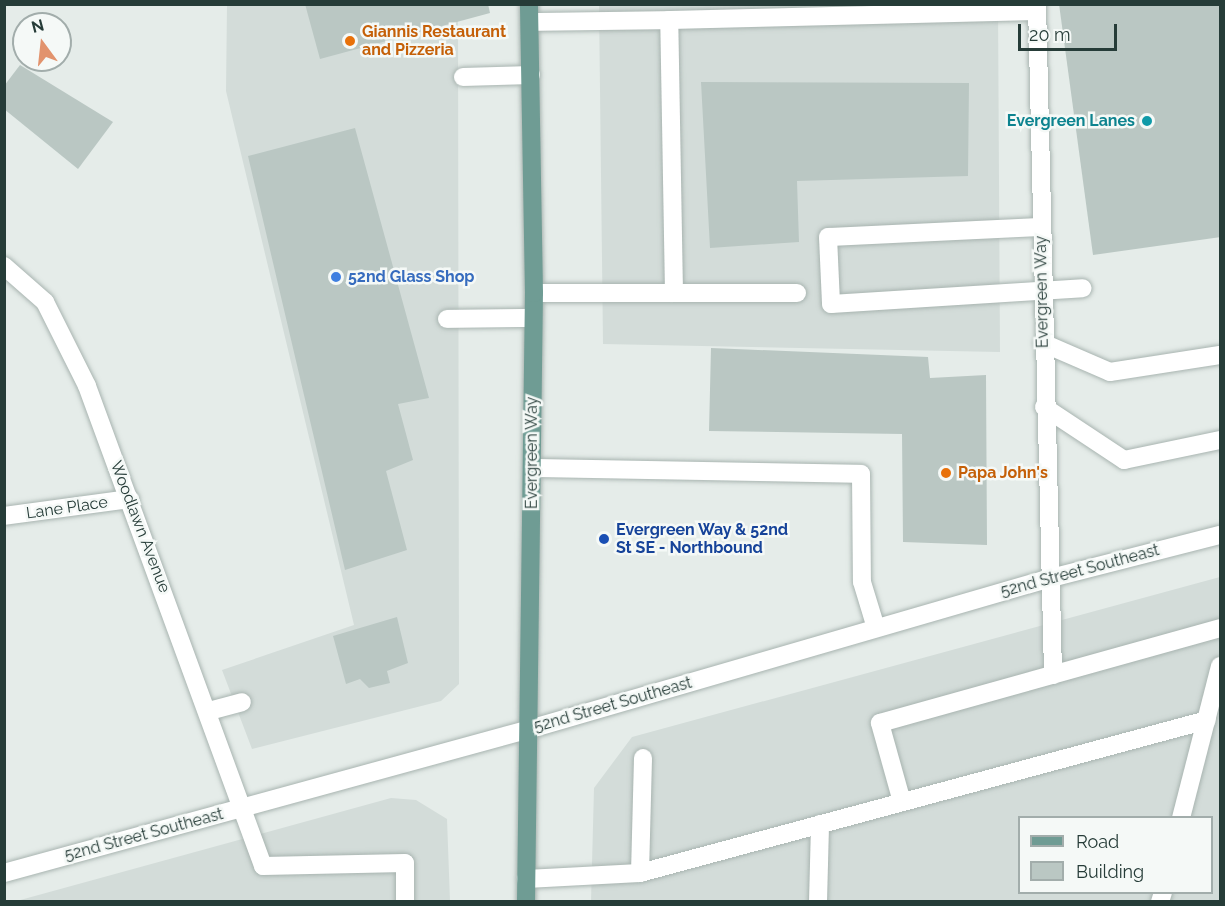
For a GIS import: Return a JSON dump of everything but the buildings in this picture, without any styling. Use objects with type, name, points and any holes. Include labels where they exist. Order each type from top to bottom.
[{"type":"main road","name":"Evergreen Way","points":[[526,902],[534,293],[530,13]]},
{"type":"street","points":[[530,13],[669,20],[1037,8]]},
{"type":"street","name":"Evergreen Way","points":[[1037,8],[1047,579],[1053,675]]},
{"type":"street","points":[[669,20],[675,293]]},
{"type":"street","points":[[463,77],[531,75]]},
{"type":"street","points":[[1041,227],[828,237],[831,304],[1042,295],[1082,288]]},
{"type":"street","name":"Woodlawn Avenue","points":[[4,266],[45,302],[87,386],[209,711],[263,866],[405,863],[405,902]]},
{"type":"street","points":[[534,293],[798,293]]},
{"type":"street","points":[[447,319],[533,318]]},
{"type":"street","points":[[1043,344],[1110,372],[1221,355]]},
{"type":"street","points":[[1044,407],[1124,460],[1221,440]]},
{"type":"street","points":[[532,468],[861,474],[862,582],[876,628]]},
{"type":"street","name":"Lane Place","points":[[4,516],[130,499]]},
{"type":"street","name":"52nd Street Southeast","points":[[4,873],[530,729],[1047,579],[1221,535]]},
{"type":"street","points":[[902,802],[880,723],[1221,628]]},
{"type":"street","points":[[1182,816],[1221,666]]},
{"type":"street","points":[[209,711],[242,702]]},
{"type":"street","points":[[526,879],[640,873],[1207,720]]},
{"type":"street","points":[[640,873],[643,758]]},
{"type":"street","points":[[818,902],[820,824]]},
{"type":"shaded area","points":[[227,5],[458,5],[459,684],[441,701],[252,749],[222,670],[354,625],[226,91]]},
{"type":"shaded area","points":[[599,5],[998,5],[1000,352],[603,344]]},
{"type":"shaded area","points":[[1220,577],[1220,901],[591,902],[594,788],[632,737]]},
{"type":"shaded area","points":[[391,798],[416,800],[447,819],[450,901],[13,902]]},
{"type":"place","name":"Giannis Restaurant and Pizzeria","points":[[350,41]]},
{"type":"place","name":"Evergreen Lanes","points":[[1147,121]]},
{"type":"place","name":"52nd Glass Shop","points":[[336,277]]},
{"type":"place","name":"Papa John's","points":[[946,473]]},
{"type":"place","name":"Evergreen Way & 52nd St SE - Northbound","points":[[604,539]]}]
